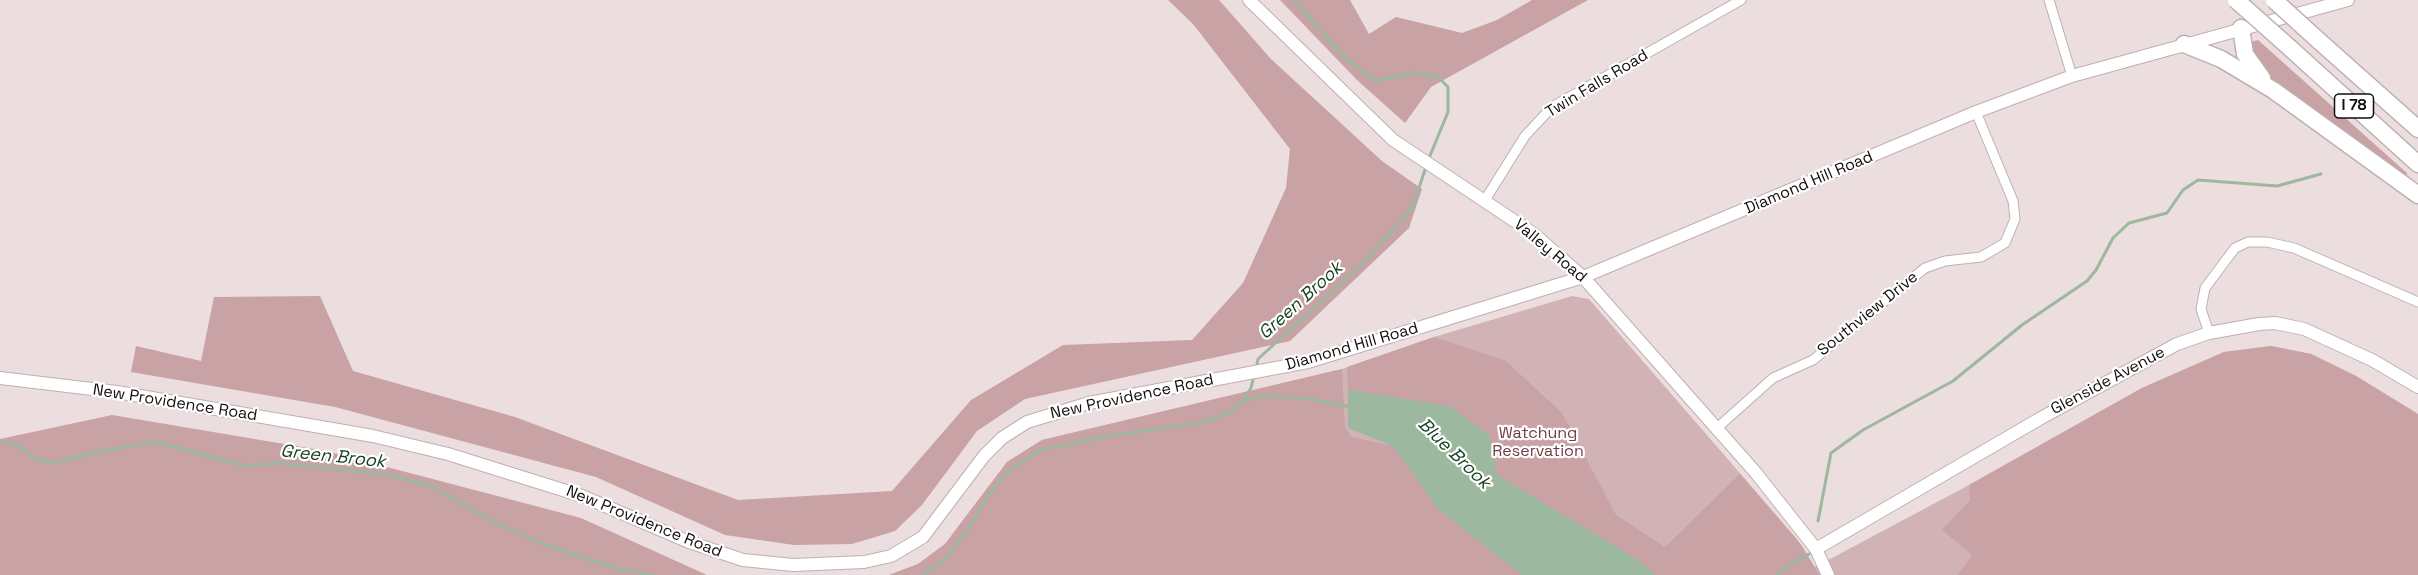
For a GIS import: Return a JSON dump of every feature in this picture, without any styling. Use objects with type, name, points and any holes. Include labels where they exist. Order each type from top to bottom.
[{"type":"highway","name":"I 78","points":[[2236,0],[2418,164]]},
{"type":"highway","name":"I 78","points":[[2274,0],[2418,129]]},
{"type":"highway","points":[[2241,28],[2242,46],[2248,60],[2273,90]]},
{"type":"highway","points":[[2184,44],[2221,59],[2273,90],[2418,195]]},
{"type":"main road","name":"Valley Road","points":[[1249,0],[1326,78],[1393,140],[1415,157],[1485,200],[1534,234],[1583,277],[1756,473],[1816,549],[1828,575]]},
{"type":"main road","name":"Diamond Hill Road","points":[[1270,370],[1332,356],[1583,277],[1976,112],[2072,76],[2348,0]]},
{"type":"main road","name":"Glenside Avenue","points":[[1816,549],[2041,418],[2177,344],[2209,333],[2259,324],[2304,328],[2372,360],[2418,387]]},
{"type":"main road","name":"New Providence Road","points":[[0,378],[117,392],[373,436],[519,474],[582,496],[720,553],[754,562],[809,565],[876,560],[891,556],[914,544],[930,528],[984,456],[1002,438],[1027,422],[1089,403],[1270,370]]},
{"type":"street","name":"Twin Falls Road","points":[[1485,200],[1525,136],[1552,107],[1741,0]]},
{"type":"street","points":[[2049,0],[2072,76]]},
{"type":"street","name":"Southview Drive","points":[[1716,428],[1773,378],[1813,360],[1925,268],[1945,261],[1981,257],[2005,243],[2015,219],[2013,201],[1976,112]]},
{"type":"street","points":[[2209,333],[2201,309],[2205,288],[2235,248],[2248,242],[2267,242],[2294,248],[2418,302]]},
{"type":"green space","points":[[1168,0],[1219,0],[1271,59],[1382,161],[1422,189],[1409,228],[1290,341],[1025,399],[977,431],[922,505],[895,531],[852,544],[794,545],[725,535],[596,477],[335,407],[131,372],[136,346],[201,361],[214,297],[320,296],[353,371],[515,417],[738,500],[892,491],[971,400],[1063,345],[1192,340],[1243,283],[1286,188],[1290,149],[1193,24]]},
{"type":"green space","points":[[1280,0],[1350,0],[1369,34],[1396,17],[1462,33],[1497,20],[1532,0],[1588,0],[1431,87],[1405,123],[1357,80]]},
{"type":"green space","points":[[2258,40],[2408,174],[2403,175],[2262,74],[2248,43]]},
{"type":"green space","name":"Watchung Reservation","points":[[1572,296],[1589,299],[1797,539],[1815,567],[1969,485],[2142,388],[2224,352],[2271,346],[2311,354],[2356,376],[2418,414],[2418,575],[889,575],[918,564],[945,544],[1007,462],[1042,440],[1342,369],[1434,337]]},
{"type":"green space","points":[[1434,337],[1506,361],[1562,413],[1616,515],[1665,547],[1740,474],[1802,546],[1819,575],[1656,575],[1638,560],[1497,475],[1490,436],[1450,406],[1348,390],[1347,367]]},
{"type":"green space","points":[[2271,346],[2311,354],[2356,376],[2418,414],[2418,575],[1958,575],[1972,555],[1942,530],[1970,500],[1969,485],[2142,388],[2224,352]]},
{"type":"green space","points":[[1342,369],[1345,428],[1352,437],[1393,446],[1438,509],[1522,575],[889,575],[918,564],[945,544],[1007,462],[1042,440]]},
{"type":"green space","points":[[112,415],[326,451],[581,518],[707,575],[0,575],[0,439]]},
{"type":"water","points":[[1348,390],[1450,406],[1490,436],[1497,475],[1638,560],[1656,575],[1522,575],[1438,509],[1393,446],[1348,428]]},
{"type":"waterway","name":"Green Brook","points":[[1294,0],[1346,59],[1376,81],[1412,73],[1438,77],[1448,87],[1448,112],[1429,158]]},
{"type":"waterway","name":"Green Brook","points":[[1256,369],[1258,359],[1367,259],[1412,208],[1426,167]]},
{"type":"waterway","points":[[1818,521],[1831,453],[1863,430],[1953,381],[2022,325],[2087,281],[2096,270],[2113,238],[2129,223],[2167,213],[2183,190],[2198,180],[2277,186],[2321,174]]},
{"type":"waterway","name":"Green Brook","points":[[923,575],[944,560],[1006,473],[1040,450],[1108,436],[1205,422],[1232,411],[1242,402],[1251,388],[1254,376]]},
{"type":"waterway","name":"Blue Brook","points":[[1244,401],[1265,396],[1304,398],[1350,407]]},
{"type":"waterway","name":"Green Brook","points":[[0,442],[19,446],[36,459],[52,463],[107,450],[156,442],[246,466],[280,463],[387,475],[431,486],[492,521],[545,545],[617,569],[653,575]]},
{"type":"waterway","points":[[1778,575],[1784,568],[1809,554]]}]
